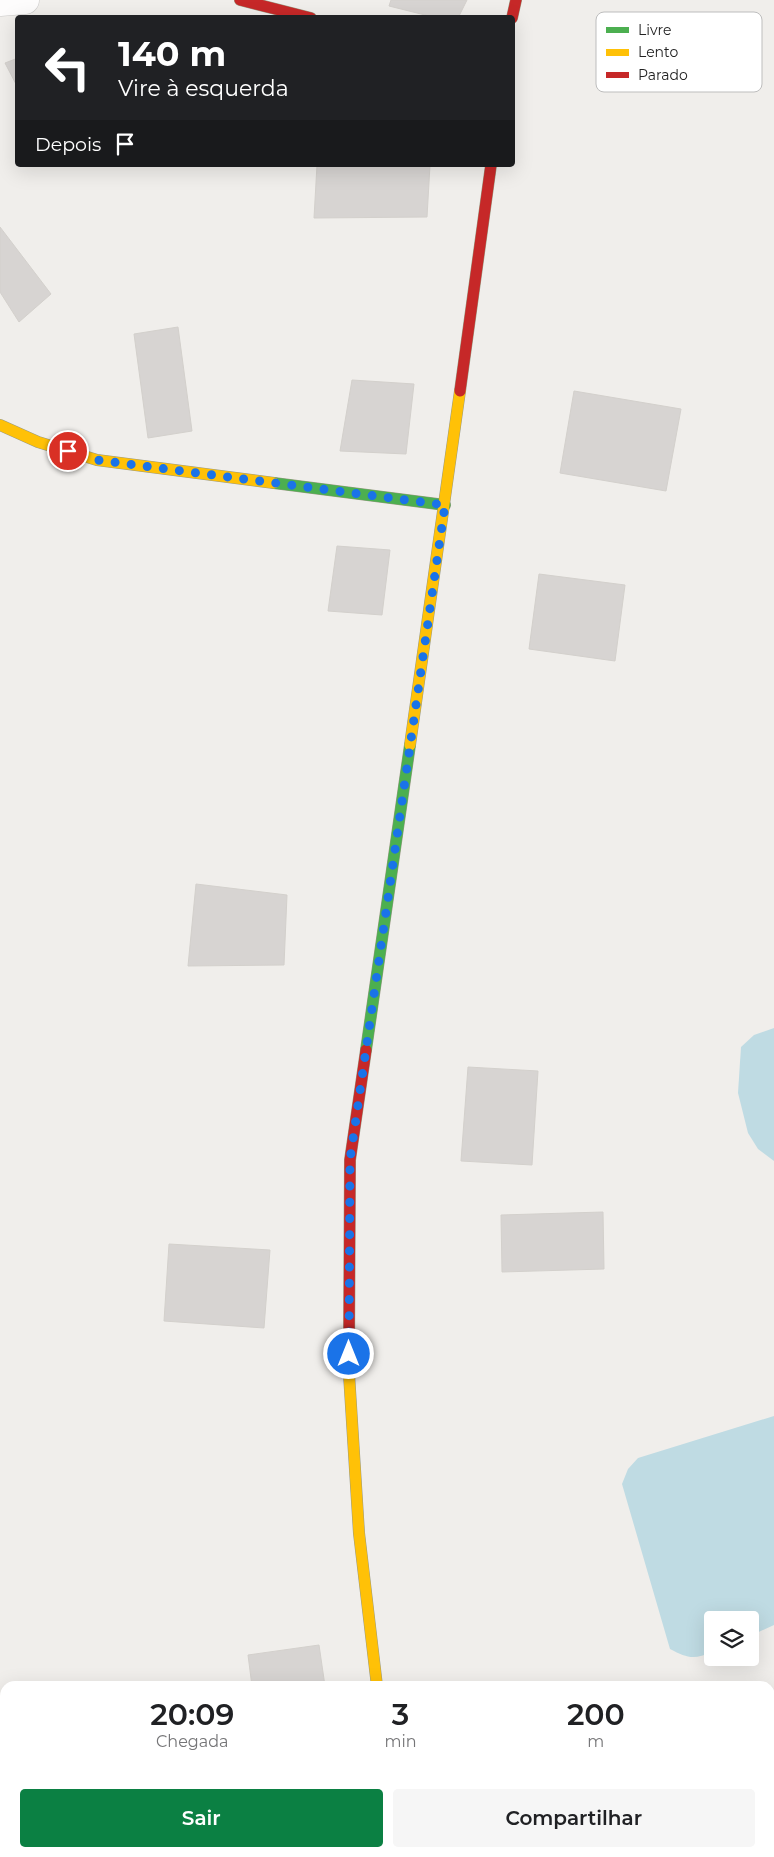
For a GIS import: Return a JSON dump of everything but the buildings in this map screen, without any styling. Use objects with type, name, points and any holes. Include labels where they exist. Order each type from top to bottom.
[{"type":"street","points":[[0,2],[26,0]]},
{"type":"street","points":[[240,0],[299,15]]},
{"type":"street","points":[[513,15],[516,0]]},
{"type":"street","points":[[376,1681],[359,1533],[349,1374],[350,1160],[445,505],[491,167]]},
{"type":"street","points":[[0,425],[38,442],[97,460],[445,505]]},
{"type":"water","points":[[774,1028],[774,1161],[758,1149],[748,1133],[738,1093],[741,1047],[754,1035]]},
{"type":"water","points":[[774,1416],[774,1625],[759,1632],[759,1611],[704,1611],[704,1655],[691,1657],[670,1649],[622,1484],[628,1469],[638,1458]]},
{"type":"traffic: fast","points":[[274,483],[445,505]]},
{"type":"traffic: fast","points":[[366,1050],[410,745]]},
{"type":"traffic: slow","points":[[410,745],[460,391]]},
{"type":"traffic: slow","points":[[0,425],[38,442],[97,460],[274,483]]},
{"type":"traffic: slow","points":[[349,1352],[359,1533],[376,1681]]},
{"type":"traffic: jam","points":[[240,0],[299,15]]},
{"type":"traffic: jam","points":[[513,15],[516,0]]},
{"type":"traffic: jam","points":[[460,391],[491,167]]},
{"type":"traffic: jam","points":[[349,1352],[350,1160],[366,1050]]},
{"type":"route","points":[[68,451],[97,460],[445,505],[350,1160],[349,1354]]}]
